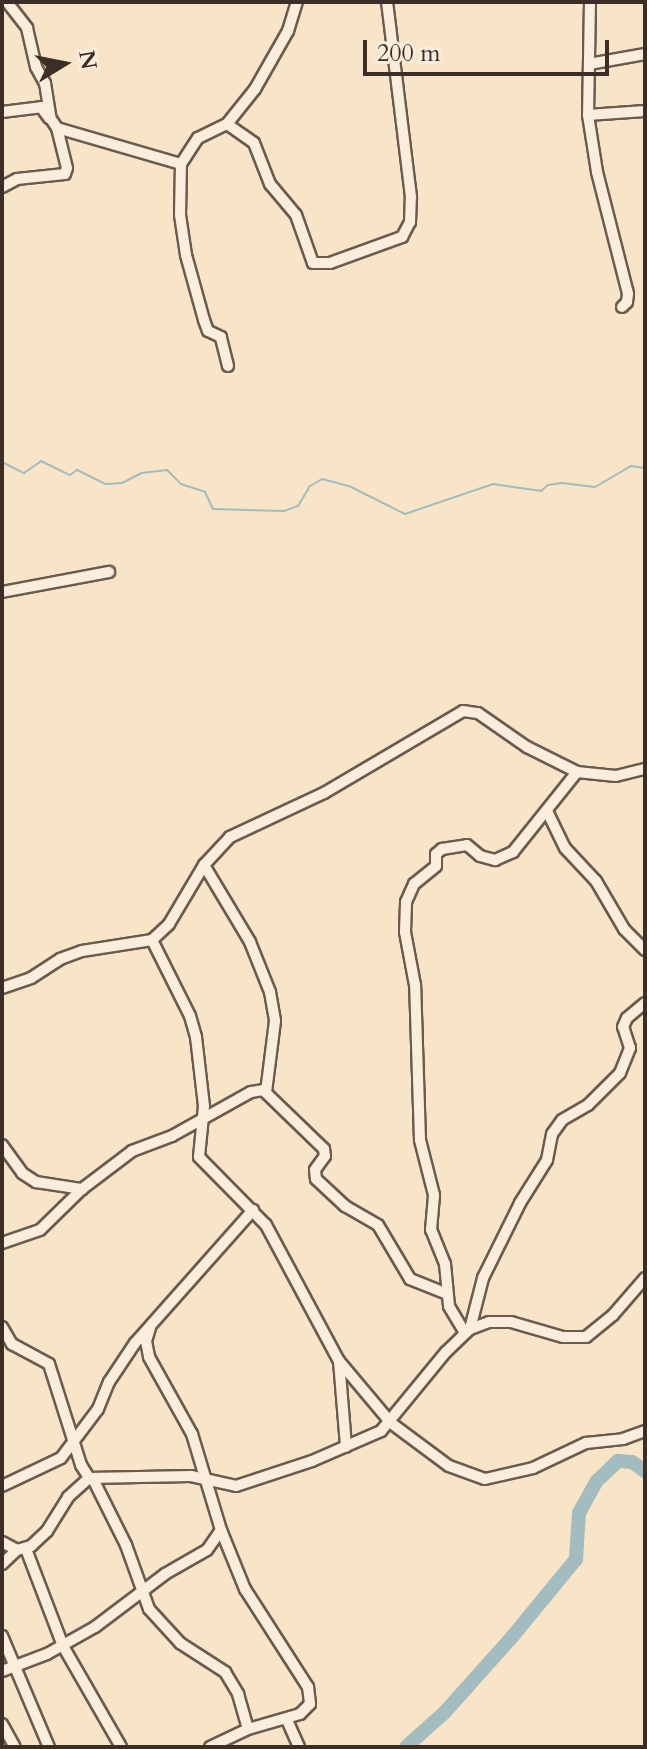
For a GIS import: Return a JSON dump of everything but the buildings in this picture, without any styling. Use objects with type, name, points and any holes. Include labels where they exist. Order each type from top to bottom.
[{"type":"street","points":[[2,187],[17,179],[65,174],[67,168],[27,28],[7,2]]},
{"type":"street","points":[[228,366],[221,337],[208,331],[186,255],[180,215],[181,164],[198,138],[227,124],[274,59],[297,2]]},
{"type":"street","points":[[227,124],[254,143],[270,184],[296,215],[313,263],[330,263],[402,237],[409,229],[411,197],[387,2]]},
{"type":"street","points":[[590,2],[588,115],[597,172],[628,294],[627,302],[622,307]]},
{"type":"street","points":[[589,64],[645,54]]},
{"type":"street","points":[[2,112],[41,107],[46,118],[54,123],[181,164]]},
{"type":"street","points":[[588,115],[645,111]]},
{"type":"street","points":[[2,592],[109,572]]},
{"type":"street","points":[[2,988],[39,975],[69,955],[152,940],[169,924],[204,865],[230,837],[243,828],[324,793],[463,711],[478,713],[527,747],[577,772],[616,776],[645,769]]},
{"type":"street","points":[[468,1331],[452,1316],[445,1264],[431,1230],[432,1186],[420,1140],[415,985],[405,932],[406,902],[414,884],[436,866],[436,854],[442,849],[467,845],[488,859],[504,858],[520,846],[577,772]]},
{"type":"street","points":[[547,811],[565,848],[596,881],[624,929],[645,950]]},
{"type":"street","points":[[204,865],[250,942],[270,992],[275,1021],[266,1092]]},
{"type":"street","points":[[152,940],[190,1016],[204,1117],[199,1157],[253,1210],[279,1244],[339,1361],[391,1423],[449,1466],[485,1479],[523,1471],[586,1443],[623,1439],[645,1431]]},
{"type":"street","points":[[2,1564],[40,1540],[68,1497],[91,1479],[191,1476],[208,1483],[236,1486],[346,1447],[391,1423],[468,1331],[480,1287],[520,1203],[547,1160],[552,1134],[562,1120],[588,1105],[620,1073],[630,1048],[623,1027],[627,1018],[645,1003]]},
{"type":"street","points":[[2,1243],[40,1230],[82,1189],[132,1151],[172,1136],[251,1092],[266,1092],[324,1149],[325,1156],[315,1170],[316,1179],[345,1206],[378,1225],[410,1279],[447,1294]]},
{"type":"street","points":[[2,1145],[22,1173],[36,1182],[82,1189]]},
{"type":"street","points":[[2,1486],[61,1458],[98,1409],[125,1356],[253,1210]]},
{"type":"street","points":[[468,1331],[499,1321],[563,1337],[586,1337],[613,1315],[645,1278]]},
{"type":"street","points":[[2,1327],[12,1344],[49,1364],[73,1442],[126,1545],[141,1592],[157,1619],[180,1643],[225,1672],[238,1694],[248,1729]]},
{"type":"street","points":[[150,1328],[146,1341],[149,1357],[192,1434],[221,1530],[245,1589],[308,1687],[310,1704],[287,1720],[248,1729],[210,1747]]},
{"type":"street","points":[[339,1361],[346,1447]]},
{"type":"street","points":[[2,1671],[63,1646],[207,1550],[221,1530]]},
{"type":"street","points":[[2,1542],[22,1549],[63,1646],[121,1747]]},
{"type":"street","points":[[2,1636],[49,1747]]},
{"type":"street","points":[[287,1720],[299,1747]]},
{"type":"street","points":[[2,1724],[15,1747]]},
{"type":"waterway","points":[[2,462],[24,473],[41,461],[70,475],[77,470],[106,484],[122,483],[142,473],[167,470],[181,484],[205,492],[213,509],[284,511],[298,506],[310,486],[322,479],[351,487],[405,514],[493,484],[541,491],[548,485],[562,483],[595,487],[631,466],[645,468]]},
{"type":"waterway","points":[[406,1747],[445,1712],[576,1559],[579,1513],[597,1481],[618,1461],[632,1462],[645,1471]]}]
